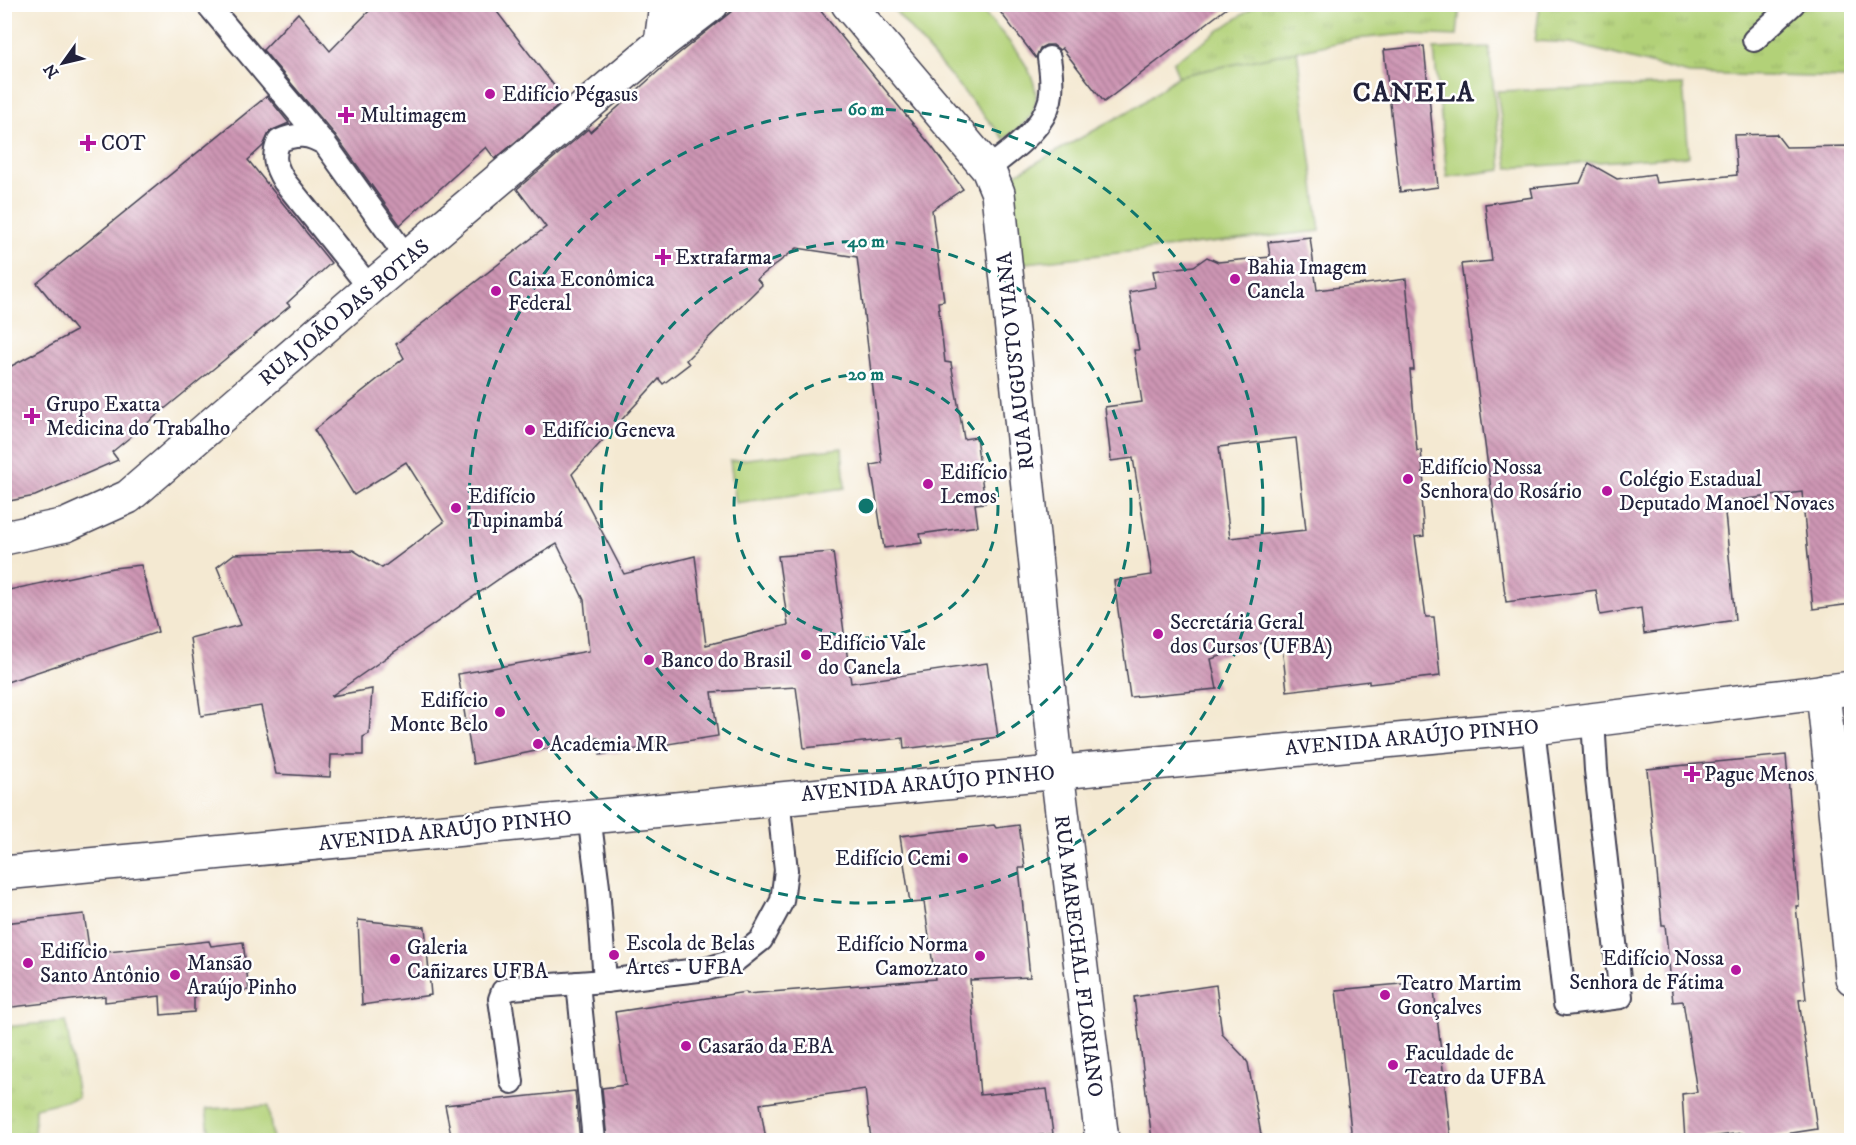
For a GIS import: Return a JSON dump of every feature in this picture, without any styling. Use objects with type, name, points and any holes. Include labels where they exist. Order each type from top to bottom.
[{"type":"street","points":[[661,43],[666,4]]},
{"type":"street","points":[[661,43],[712,4]]},
{"type":"street","name":"RUA AUGUSTO VIANA","points":[[848,4],[988,170],[998,193],[1057,771]]},
{"type":"street","name":"RUA JOÃO DAS BOTAS","points":[[4,538],[66,525],[128,497],[370,288],[661,43]]},
{"type":"street","points":[[1837,690],[1851,978]]},
{"type":"street","name":"AVENIDA ARAÚJO PINHO","points":[[4,873],[590,815],[1533,727],[1837,690]]},
{"type":"street","name":"RUA MARECHAL FLORIANO","points":[[1057,771],[1102,1140]]},
{"type":"lane","points":[[1754,40],[1793,4]]},
{"type":"lane","points":[[209,6],[325,144],[407,258]]},
{"type":"lane","points":[[988,170],[1028,136],[1044,116],[1050,99],[1049,58]]},
{"type":"lane","points":[[325,144],[314,137],[290,136],[279,141],[274,162],[284,182],[370,288]]},
{"type":"lane","points":[[1533,727],[1565,1004],[1621,997],[1596,770],[1593,719]]},
{"type":"lane","points":[[512,1082],[500,999],[503,992],[512,988],[605,981],[706,969],[736,960],[761,940],[782,902],[786,870],[778,798]]},
{"type":"lane","points":[[590,815],[605,981]]},
{"type":"lane","points":[[578,983],[594,1140]]},
{"type":"green space","points":[[1258,4],[1460,5],[1457,36],[1406,34],[1355,39],[1178,76],[1173,62]]},
{"type":"green space","points":[[890,5],[977,5],[1010,42],[1030,73],[1035,89],[1035,104],[1029,118],[1004,139]]},
{"type":"green space","points":[[1540,5],[1851,5],[1851,78],[1689,74],[1570,43],[1535,41]]},
{"type":"green space","points":[[1489,47],[1502,170],[1447,177],[1434,49]]},
{"type":"green space","points":[[1297,51],[1320,231],[1017,264],[1009,178],[1138,106],[1178,76]]},
{"type":"green space","points":[[1683,85],[1689,156],[1508,168],[1497,91]]},
{"type":"green space","points":[[842,448],[845,488],[736,503],[730,461]]},
{"type":"green space","points":[[66,1021],[78,1098],[35,1108],[34,1140],[5,1140],[5,1027]]},
{"type":"green space","points":[[268,1106],[273,1140],[210,1140],[206,1109]]},
{"type":"building","points":[[376,4],[491,4],[565,100],[495,159],[486,147],[400,225],[336,136],[263,50],[298,13],[330,51]]},
{"type":"building","points":[[741,4],[815,4],[932,147],[963,189],[932,210],[944,301],[938,302],[945,362],[951,363],[964,439],[976,437],[985,503],[975,504],[978,526],[920,534],[922,543],[884,548],[871,465],[882,463],[857,257],[797,248],[757,279],[762,285],[686,360],[689,364],[663,384],[659,379],[572,474],[624,574],[695,556],[706,645],[788,625],[778,556],[833,552],[851,683],[987,663],[998,737],[904,749],[903,738],[804,748],[796,687],[712,692],[718,736],[600,755],[598,738],[473,764],[458,674],[589,651],[584,600],[557,544],[509,572],[331,696],[372,689],[369,734],[363,737],[363,755],[331,755],[330,777],[276,774],[261,706],[201,716],[190,638],[241,625],[217,567],[234,554],[353,550],[382,568],[444,522],[406,462],[354,495],[314,430],[404,358],[396,344],[546,227],[517,189],[588,129],[590,132],[672,59]]},
{"type":"building","points":[[994,4],[1232,4],[1104,102],[1062,48],[1060,50],[1053,45],[1046,45],[1040,48],[1036,58]]},
{"type":"building","points":[[1424,46],[1438,187],[1400,192],[1384,50]]},
{"type":"building","points":[[267,96],[289,123],[270,131],[263,146],[248,160],[331,263],[287,303],[290,306],[112,452],[118,460],[35,496],[4,502],[4,370],[76,331],[37,283]]},
{"type":"building","points":[[1776,134],[1786,147],[1851,146],[1851,604],[1813,609],[1802,492],[1724,502],[1735,620],[1644,634],[1641,608],[1600,615],[1596,590],[1506,602],[1461,264],[1492,261],[1485,204],[1533,197],[1531,188],[1580,183],[1589,163],[1617,179],[1654,174],[1656,183],[1737,175],[1734,135]]},
{"type":"building","points":[[1310,237],[1317,290],[1406,279],[1414,370],[1410,370],[1417,451],[1421,450],[1425,497],[1421,497],[1424,536],[1415,537],[1426,617],[1434,617],[1440,676],[1369,684],[1369,681],[1287,691],[1281,637],[1211,659],[1217,689],[1130,697],[1114,581],[1152,575],[1133,458],[1111,461],[1105,407],[1142,402],[1134,350],[1139,350],[1129,292],[1156,287],[1153,271],[1194,266],[1207,257],[1218,262],[1270,257],[1268,242]],"holes":[[[1296,438],[1306,530],[1230,538],[1219,447]]]},
{"type":"building","points":[[141,565],[158,632],[4,683],[4,591],[113,568]]},
{"type":"building","points":[[1786,755],[1799,906],[1796,906],[1806,999],[1799,1000],[1817,1129],[1747,1140],[1742,1133],[1685,1140],[1682,1094],[1697,1092],[1683,1001],[1673,1002],[1665,925],[1662,925],[1647,769]]},
{"type":"building","points":[[994,825],[996,828],[1019,825],[1025,868],[1019,868],[1030,977],[970,980],[980,1095],[1047,1089],[1053,1134],[998,1140],[871,1140],[865,1089],[760,1104],[766,1140],[607,1140],[602,1088],[626,1085],[615,1012],[746,992],[747,994],[935,979],[924,902],[910,903],[900,836]]},
{"type":"building","points":[[84,914],[90,954],[209,941],[211,946],[243,942],[249,990],[194,994],[194,1012],[161,1015],[160,996],[105,1002],[105,996],[4,1008],[4,923]]},
{"type":"building","points":[[358,920],[425,927],[431,995],[362,1005]]},
{"type":"building","name":"Faculdade de Teatro da UFBA","points":[[1433,981],[1451,1140],[1352,1140],[1336,990]]},
{"type":"building","points":[[1216,985],[1222,1034],[1248,1063],[1262,1140],[1152,1140],[1134,997]]},
{"type":"building","points":[[575,1091],[580,1140],[452,1140],[445,1105]]},
{"type":"place","name":"Edifício Pégasus","points":[[490,94]]},
{"type":"place","name":"Multimagem","points":[[346,115]]},
{"type":"place","name":"COT","points":[[88,143]]},
{"type":"place","name":"Extrafarma","points":[[663,257]]},
{"type":"place","name":"Bahia Imagem Canela","points":[[1235,279]]},
{"type":"place","name":"Caixa Econômica Federal","points":[[496,291]]},
{"type":"place","name":"Grupo Exatta Medicina do Trabalho","points":[[32,416]]},
{"type":"place","name":"Edifício Geneva","points":[[530,430]]},
{"type":"place","name":"Edifício Nossa Senhora do Rosário","points":[[1408,479]]},
{"type":"place","name":"Edifício Lemos","points":[[928,484]]},
{"type":"place","name":"Colégio Estadual Deputado Manoel Novaes","points":[[1607,491]]},
{"type":"place","name":"Edifício Tupinambá","points":[[456,508]]},
{"type":"place","name":"Secretária Geral dos Cursos (UFBA)","points":[[1158,634]]},
{"type":"place","name":"Edifício Vale do Canela","points":[[806,655]]},
{"type":"place","name":"Banco do Brasil","points":[[649,660]]},
{"type":"place","name":"Edifício Monte Belo","points":[[500,712]]},
{"type":"place","name":"Academia MR","points":[[538,744]]},
{"type":"place","name":"Pague Menos","points":[[1692,774]]},
{"type":"place","name":"Edifício Cemi","points":[[963,858]]},
{"type":"place","name":"Escola de Belas Artes - UFBA","points":[[614,955]]},
{"type":"place","name":"Edifício Norma Camozzato","points":[[980,956]]},
{"type":"place","name":"Galeria Cañizares UFBA","points":[[395,959]]},
{"type":"place","name":"Edifício Santo Antônio","points":[[28,963]]},
{"type":"place","name":"Edifício Nossa Senhora de Fátima","points":[[1736,970]]},
{"type":"place","name":"Mansão Araújo Pinho","points":[[175,975]]},
{"type":"place","name":"Teatro Martim Gonçalves","points":[[1385,995]]},
{"type":"place","name":"Casarão da EBA","points":[[686,1046]]},
{"type":"place","name":"Faculdade de Teatro da UFBA","points":[[1393,1065]]},
{"type":"district","name":"CANELA","points":[[1414,92]]}]
